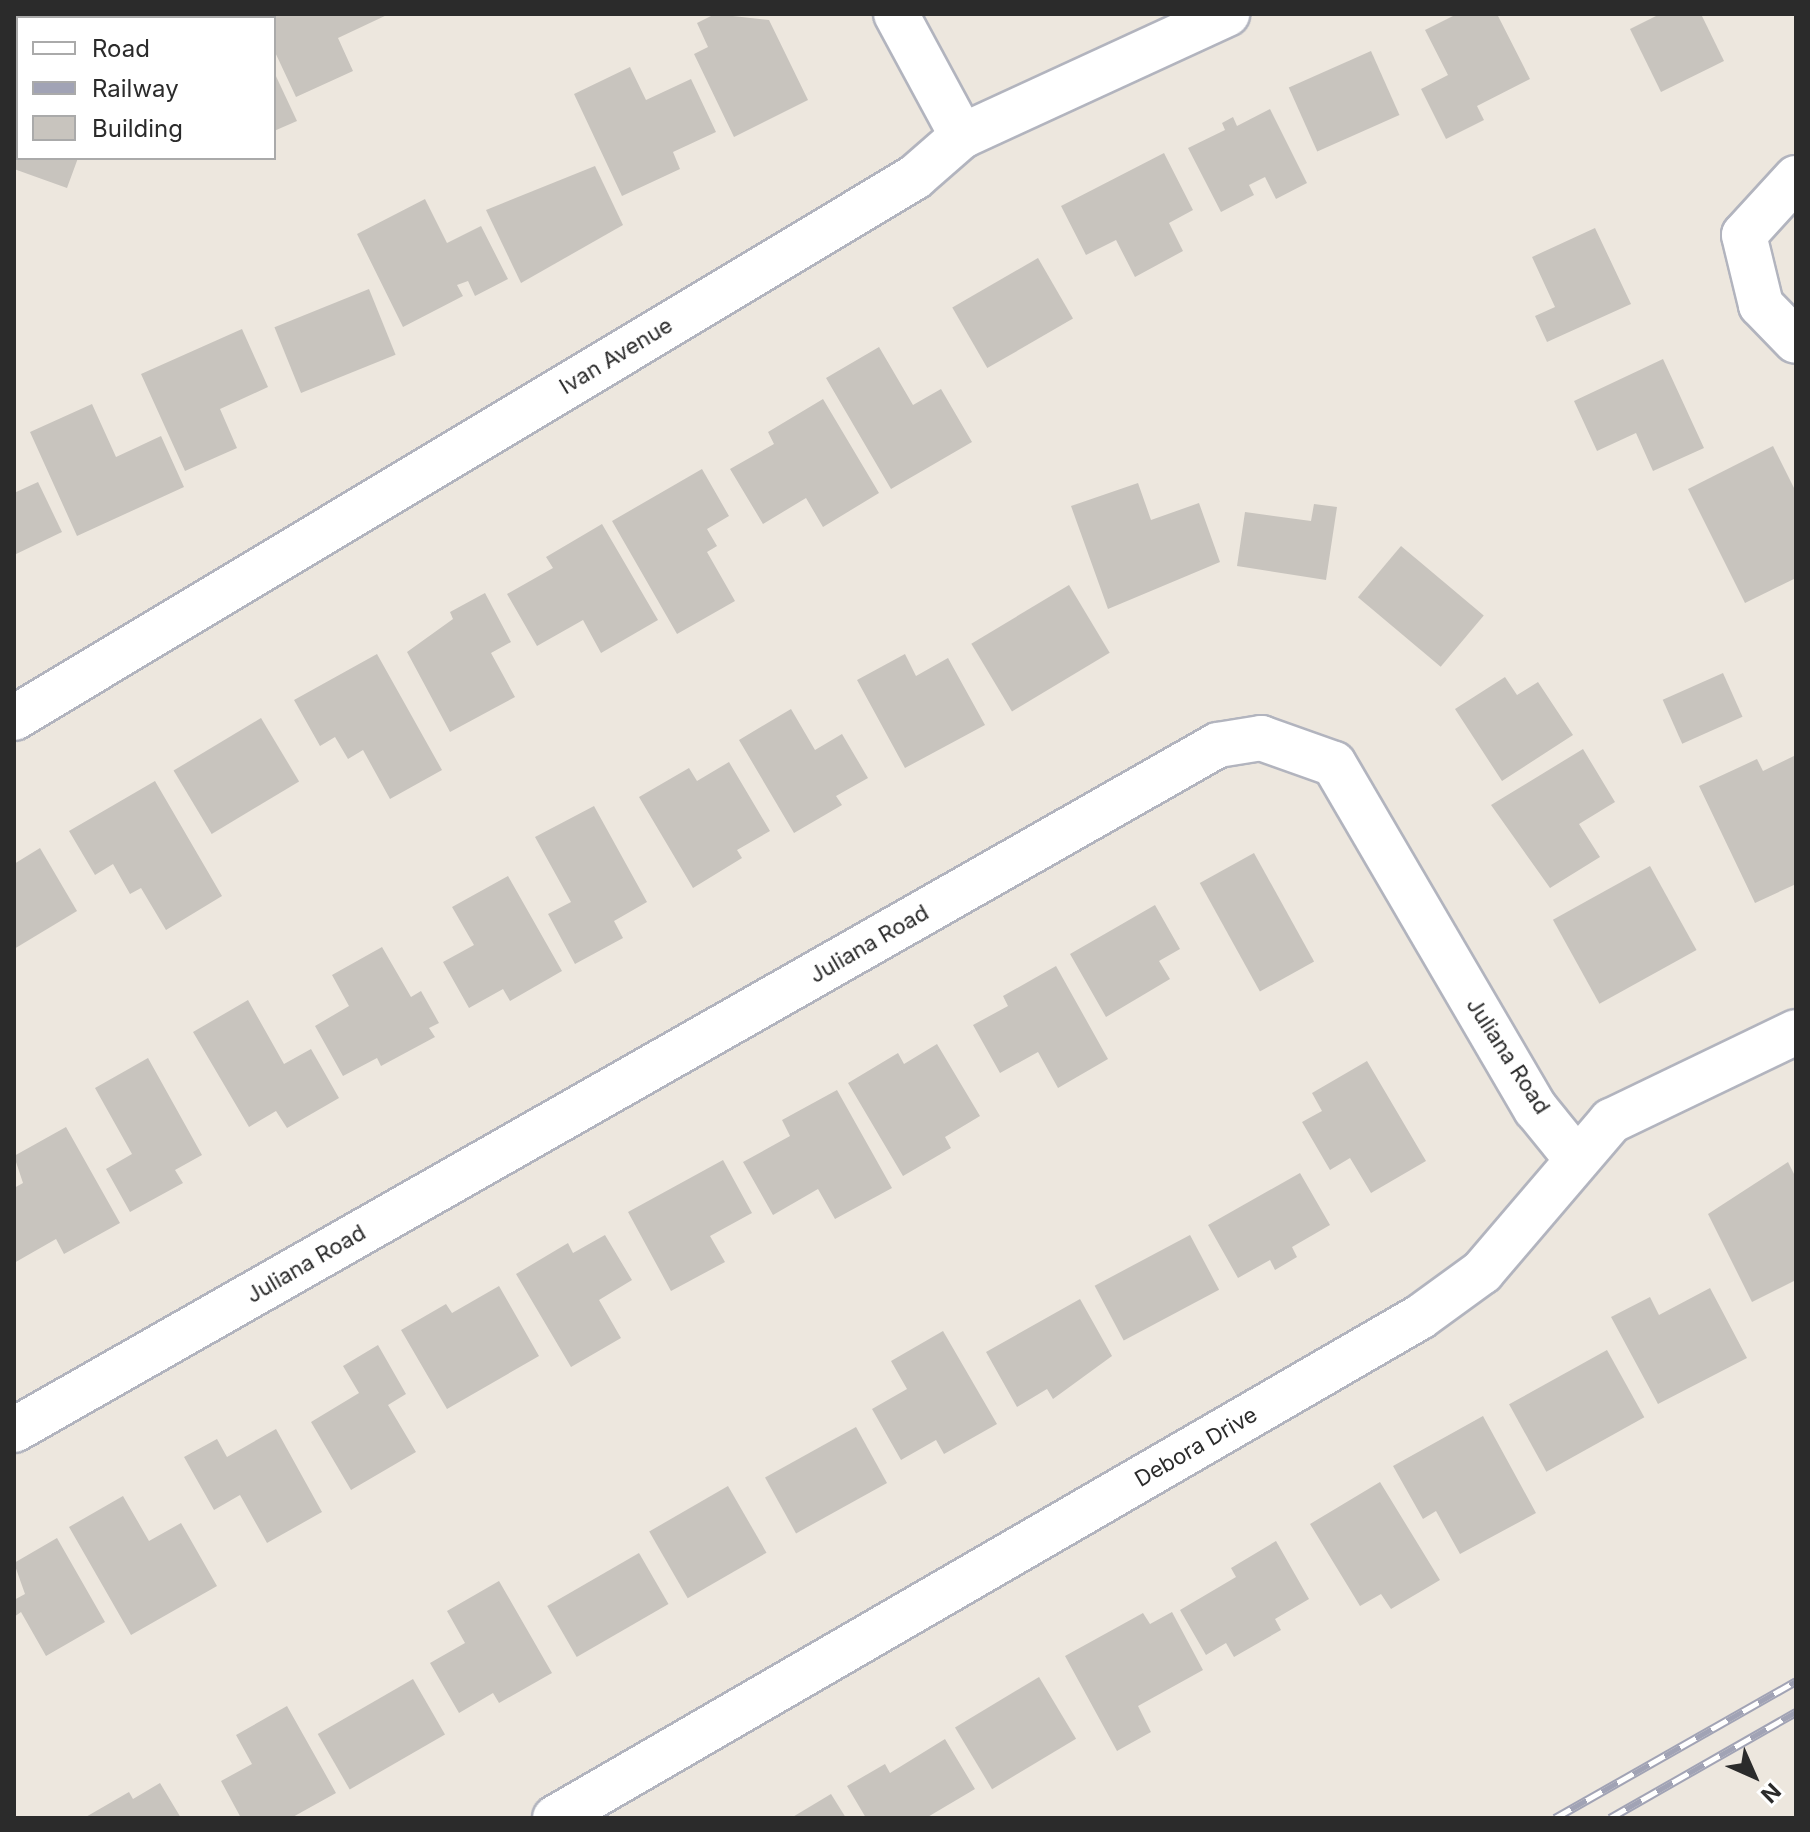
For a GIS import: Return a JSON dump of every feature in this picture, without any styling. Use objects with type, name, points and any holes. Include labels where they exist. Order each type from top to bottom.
[{"type":"street","points":[[896,14],[962,136]]},
{"type":"street","name":"Ivan Avenue","points":[[14,718],[915,177],[962,136],[1227,14]]},
{"type":"street","points":[[1796,178],[1744,235],[1761,305],[1796,341]]},
{"type":"street","name":"Juliana Road","points":[[14,1430],[1218,745],[1261,738],[1334,764],[1536,1109],[1574,1156]]},
{"type":"street","name":"Debora Drive","points":[[555,1818],[1420,1317],[1482,1272],[1574,1156],[1611,1121],[1796,1032]]},
{"type":"building","points":[[257,14],[389,14],[338,38],[353,71],[296,97],[276,54],[276,16]]},
{"type":"building","points":[[715,14],[769,20],[808,100],[734,137],[694,54],[708,47],[697,23]]},
{"type":"building","points":[[1457,14],[1497,14],[1530,79],[1477,106],[1484,120],[1446,139],[1421,89],[1448,75],[1425,30]]},
{"type":"building","points":[[1660,14],[1701,14],[1724,61],[1661,92],[1630,29]]},
{"type":"building","points":[[1371,51],[1399,115],[1317,152],[1289,88]]},
{"type":"building","points":[[14,64],[16,160],[77,160],[67,188],[14,169]]},
{"type":"building","points":[[630,67],[646,100],[691,79],[716,132],[673,152],[680,169],[622,196],[574,94]]},
{"type":"building","points":[[276,76],[297,121],[276,130]]},
{"type":"building","points":[[1270,109],[1307,183],[1276,199],[1265,177],[1249,185],[1254,195],[1221,212],[1188,148],[1225,130],[1222,123],[1233,117],[1237,126]]},
{"type":"building","points":[[1164,153],[1193,210],[1169,223],[1183,251],[1135,277],[1116,240],[1086,255],[1061,206]]},
{"type":"building","points":[[595,166],[623,225],[521,283],[486,210]]},
{"type":"building","points":[[425,199],[447,243],[481,226],[508,279],[475,296],[468,281],[457,285],[463,296],[403,327],[357,234]]},
{"type":"building","points":[[1595,228],[1631,304],[1547,342],[1535,316],[1555,307],[1532,257]]},
{"type":"building","points":[[1038,258],[1073,319],[987,368],[952,308]]},
{"type":"building","points":[[369,289],[396,355],[301,393],[274,327]]},
{"type":"building","points":[[242,329],[268,387],[220,409],[237,448],[185,471],[141,374]]},
{"type":"building","points":[[879,347],[913,405],[941,389],[972,442],[891,489],[826,378]]},
{"type":"building","points":[[1663,359],[1704,448],[1653,471],[1636,433],[1597,451],[1574,401]]},
{"type":"building","points":[[823,399],[879,493],[823,527],[806,498],[763,524],[730,469],[774,444],[768,432]]},
{"type":"building","points":[[92,404],[116,457],[161,436],[184,487],[77,536],[30,432]]},
{"type":"building","points":[[1773,446],[1796,492],[1796,578],[1745,603],[1688,489]]},
{"type":"building","points":[[702,469],[729,516],[707,529],[717,546],[707,552],[735,601],[677,634],[612,521]]},
{"type":"building","points":[[38,482],[62,532],[14,555],[14,493]]},
{"type":"building","points":[[1138,483],[1151,520],[1199,503],[1220,562],[1108,609],[1071,506]]},
{"type":"building","points":[[1314,504],[1337,507],[1326,580],[1237,566],[1245,512],[1311,521]]},
{"type":"building","points":[[602,524],[658,620],[601,653],[583,620],[537,646],[507,594],[553,568],[546,557]]},
{"type":"building","points":[[1401,546],[1484,615],[1441,667],[1358,597]]},
{"type":"building","points":[[1069,585],[1110,653],[1012,711],[971,644]]},
{"type":"building","points":[[485,593],[511,642],[491,653],[515,697],[450,732],[407,652],[453,619],[450,612]]},
{"type":"building","points":[[377,654],[442,770],[390,799],[363,750],[348,759],[335,737],[320,746],[294,700]]},
{"type":"building","points":[[905,654],[916,676],[948,658],[985,725],[905,768],[857,680]]},
{"type":"building","points":[[1723,673],[1743,717],[1682,744],[1663,700]]},
{"type":"building","points":[[1505,677],[1517,695],[1538,682],[1573,735],[1502,781],[1455,709]]},
{"type":"building","points":[[791,709],[815,750],[842,734],[868,778],[836,796],[842,805],[794,833],[739,740]]},
{"type":"building","points":[[261,718],[299,781],[212,834],[174,771]]},
{"type":"building","points":[[1583,749],[1615,802],[1579,824],[1600,857],[1550,888],[1491,805]]},
{"type":"building","points":[[1796,755],[1796,884],[1755,903],[1699,786],[1757,759],[1763,771]]},
{"type":"building","points":[[729,762],[770,831],[737,850],[742,858],[693,888],[639,797],[689,768],[697,781]]},
{"type":"building","points":[[155,781],[222,896],[166,930],[141,888],[130,894],[113,864],[95,875],[69,831]]},
{"type":"building","points":[[594,806],[647,902],[614,921],[623,938],[575,964],[548,914],[571,902],[535,837]]},
{"type":"building","points":[[40,848],[77,911],[14,949],[14,864]]},
{"type":"building","points":[[1254,853],[1314,961],[1260,992],[1200,883]]},
{"type":"building","points":[[1650,866],[1697,950],[1599,1004],[1553,920]]},
{"type":"building","points":[[508,876],[562,971],[510,1001],[503,989],[469,1008],[443,962],[474,945],[452,907]]},
{"type":"building","points":[[1155,905],[1180,949],[1159,961],[1170,979],[1106,1017],[1070,954]]},
{"type":"building","points":[[382,947],[411,997],[421,991],[439,1023],[429,1028],[435,1037],[381,1066],[377,1058],[343,1076],[315,1026],[349,1006],[332,975]]},
{"type":"building","points":[[1056,966],[1108,1059],[1058,1088],[1038,1052],[1000,1073],[973,1025],[1008,1006],[1003,996]]},
{"type":"building","points":[[248,1000],[284,1064],[311,1049],[339,1098],[287,1128],[276,1111],[249,1127],[193,1032]]},
{"type":"building","points":[[937,1044],[980,1116],[945,1137],[951,1148],[903,1176],[848,1083],[898,1053],[904,1064]]},
{"type":"building","points":[[148,1058],[202,1155],[175,1170],[183,1183],[130,1212],[106,1169],[132,1154],[95,1088]]},
{"type":"building","points":[[1367,1061],[1426,1161],[1371,1193],[1350,1158],[1330,1170],[1302,1122],[1322,1111],[1312,1093]]},
{"type":"building","points":[[837,1090],[892,1188],[835,1219],[818,1189],[773,1215],[743,1162],[790,1136],[782,1120]]},
{"type":"building","points":[[66,1127],[120,1223],[64,1254],[56,1239],[14,1263],[14,1188],[23,1183],[14,1156]]},
{"type":"building","points":[[723,1160],[752,1213],[710,1236],[725,1262],[671,1291],[628,1212]]},
{"type":"building","points":[[1788,1162],[1796,1178],[1796,1280],[1752,1302],[1708,1214]]},
{"type":"building","points":[[1300,1173],[1330,1225],[1292,1247],[1297,1257],[1275,1270],[1270,1260],[1238,1278],[1208,1225]]},
{"type":"building","points":[[605,1235],[632,1280],[599,1300],[621,1338],[571,1367],[516,1274],[568,1243],[573,1253]]},
{"type":"building","points":[[1190,1235],[1219,1290],[1124,1340],[1095,1286]]},
{"type":"building","points":[[499,1286],[539,1356],[447,1409],[401,1330],[446,1304],[452,1313]]},
{"type":"building","points":[[1710,1288],[1747,1358],[1658,1404],[1611,1317],[1650,1297],[1659,1315]]},
{"type":"building","points":[[1080,1299],[1112,1356],[1053,1399],[1047,1389],[1017,1407],[986,1352]]},
{"type":"building","points":[[943,1331],[997,1424],[944,1454],[936,1440],[901,1460],[872,1409],[907,1389],[891,1361]]},
{"type":"building","points":[[378,1345],[406,1394],[388,1405],[416,1452],[351,1490],[311,1422],[359,1393],[343,1366]]},
{"type":"building","points":[[1607,1350],[1644,1417],[1546,1472],[1509,1404]]},
{"type":"building","points":[[1483,1416],[1536,1513],[1460,1554],[1436,1511],[1423,1519],[1393,1466]]},
{"type":"building","points":[[856,1427],[887,1483],[796,1533],[765,1477]]},
{"type":"building","points":[[276,1429],[322,1512],[267,1543],[240,1495],[214,1510],[184,1457],[217,1439],[227,1457]]},
{"type":"building","points":[[1380,1482],[1440,1580],[1391,1609],[1381,1594],[1360,1606],[1310,1524]]},
{"type":"building","points":[[728,1486],[767,1553],[688,1598],[649,1532]]},
{"type":"building","points":[[123,1496],[149,1541],[181,1523],[217,1586],[131,1635],[69,1527]]},
{"type":"building","points":[[57,1538],[105,1622],[46,1656],[21,1612],[14,1617],[14,1600],[25,1594],[14,1563]]},
{"type":"building","points":[[1276,1541],[1309,1599],[1275,1619],[1281,1630],[1234,1657],[1226,1643],[1206,1655],[1180,1610],[1236,1577],[1231,1568]]},
{"type":"building","points":[[639,1553],[668,1604],[577,1657],[547,1606]]},
{"type":"building","points":[[499,1581],[552,1673],[499,1703],[493,1693],[459,1713],[430,1663],[465,1643],[447,1611]]},
{"type":"building","points":[[1172,1612],[1203,1670],[1138,1706],[1151,1732],[1117,1751],[1065,1656],[1143,1613],[1150,1624]]},
{"type":"building","points":[[1039,1677],[1076,1739],[992,1789],[955,1727]]},
{"type":"building","points":[[413,1679],[445,1734],[350,1789],[318,1734]]},
{"type":"building","points":[[287,1706],[336,1793],[291,1818],[241,1818],[221,1781],[252,1764],[236,1735]]},
{"type":"building","points":[[945,1739],[975,1789],[926,1818],[866,1818],[847,1786],[885,1764],[890,1773]]},
{"type":"building","points":[[160,1783],[181,1818],[84,1818],[129,1792],[133,1799]]},
{"type":"building","points":[[831,1794],[846,1818],[791,1818]]},
{"type":"railway","points":[[1555,1818],[1796,1681]]},
{"type":"railway","points":[[1610,1818],[1796,1712]]}]
